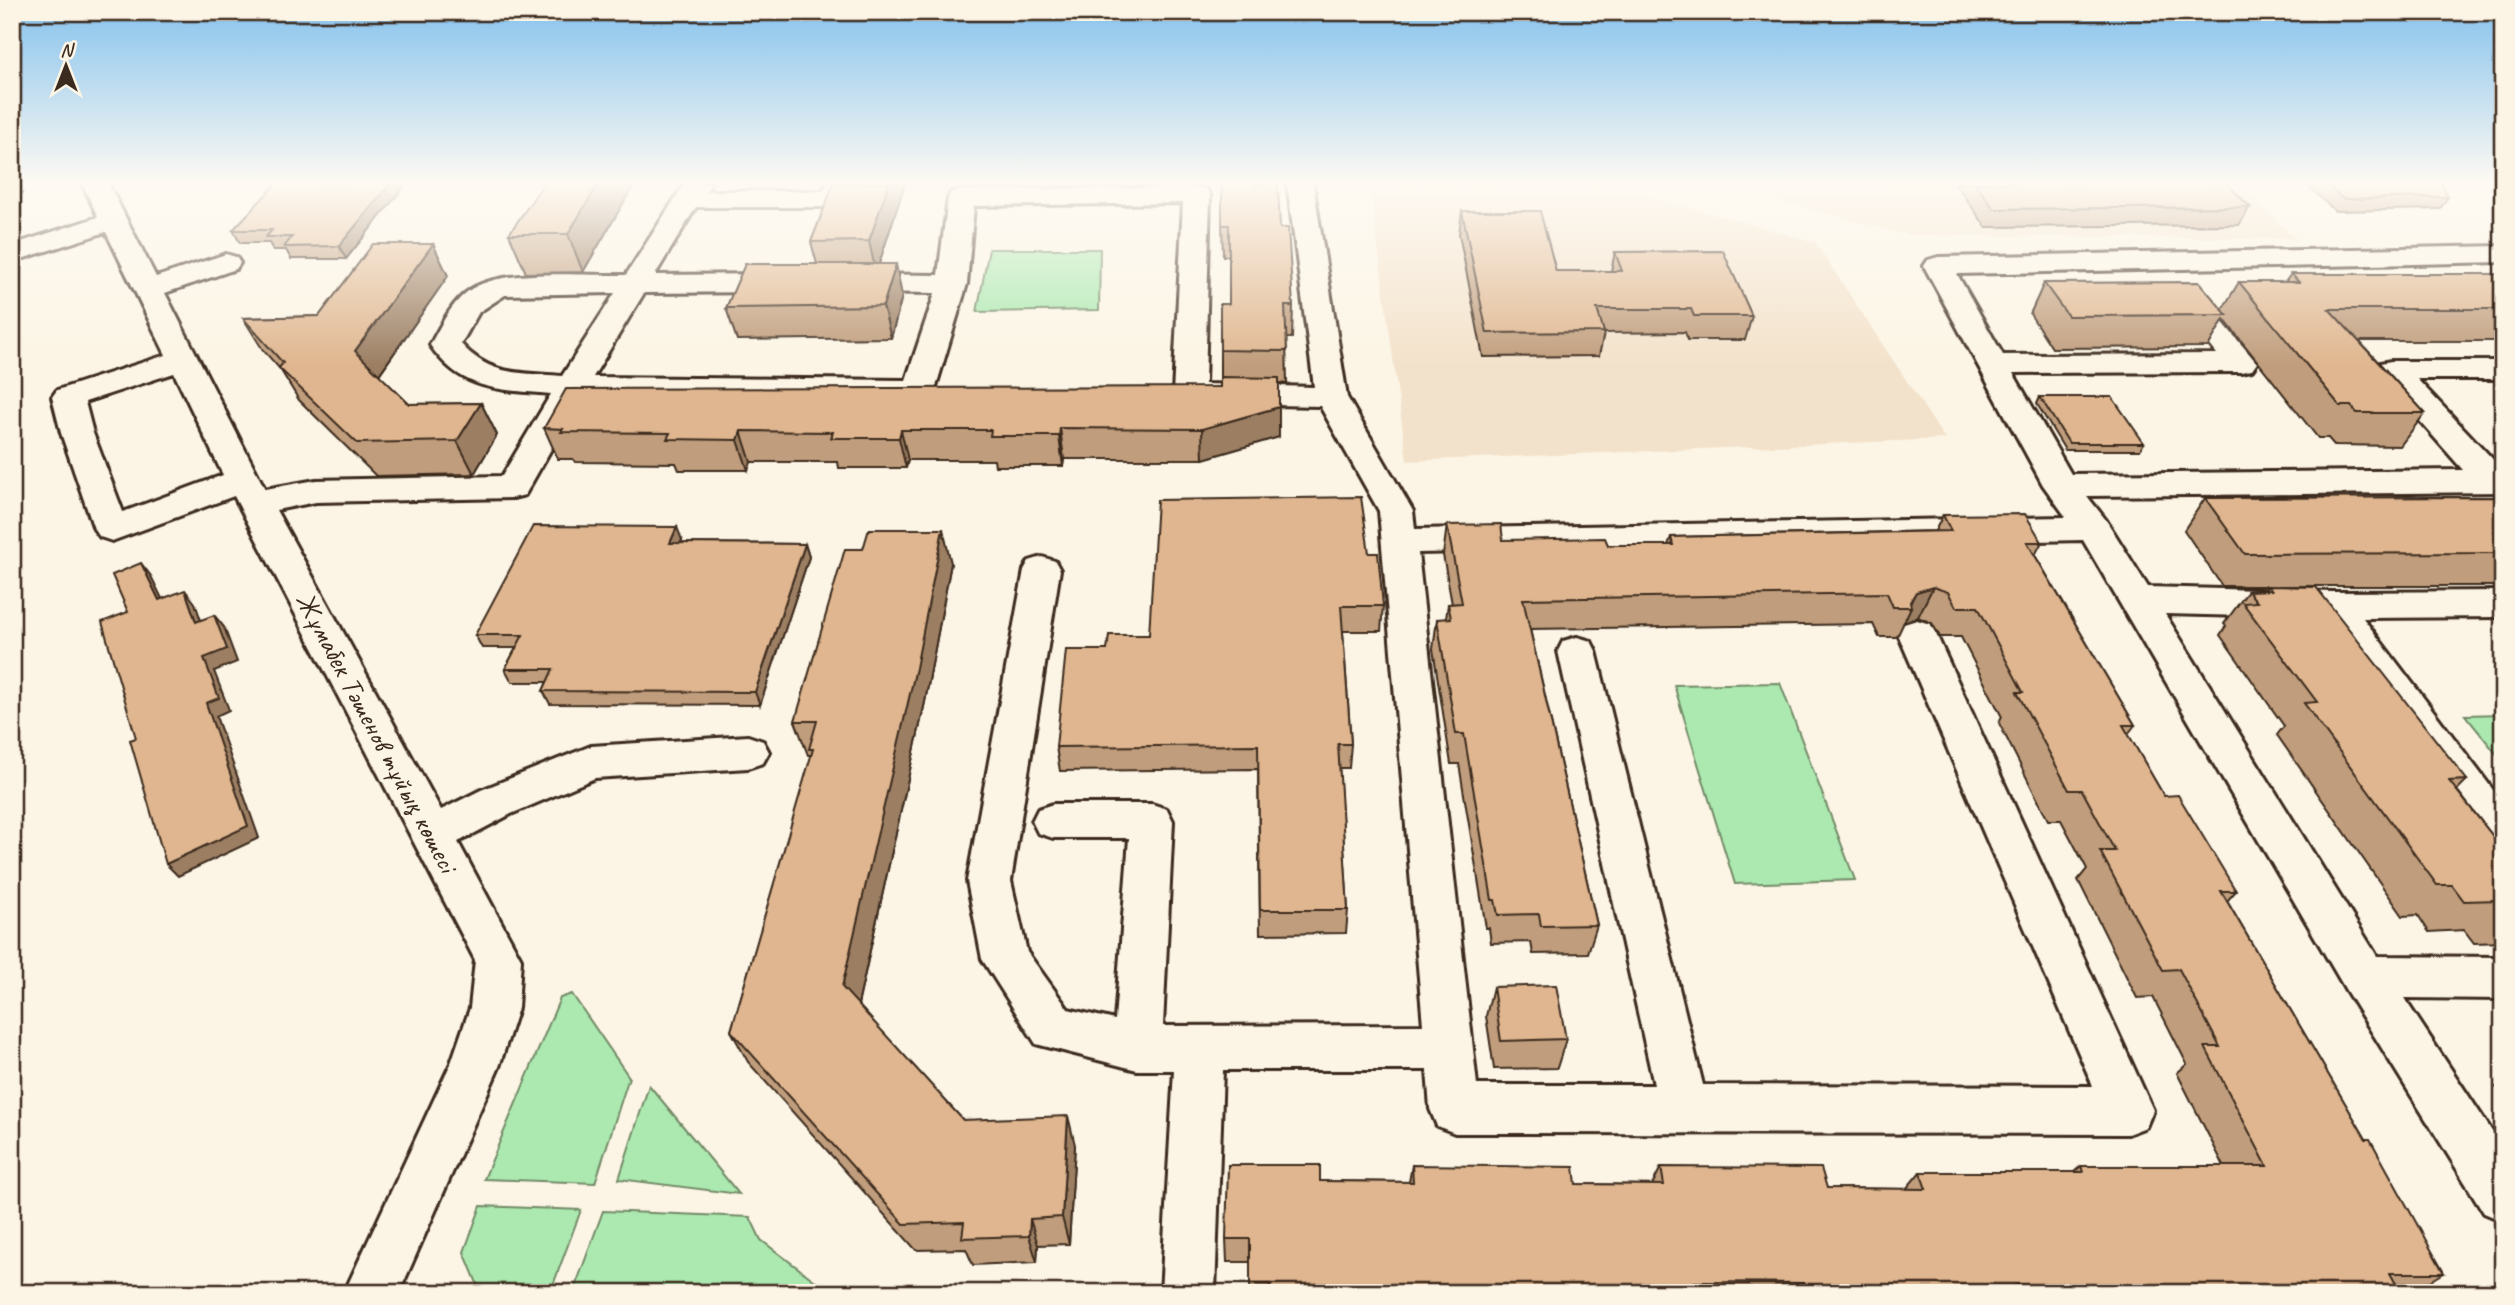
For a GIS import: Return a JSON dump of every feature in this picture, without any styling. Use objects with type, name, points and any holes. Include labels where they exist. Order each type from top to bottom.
[{"type":"street","points":[[12,254],[43,244]]},
{"type":"street","name":"Жұмабек Тәшенов тұйық көшесі","points":[[124,244],[249,491],[498,959],[494,1008],[474,1067],[370,1293]]},
{"type":"street","points":[[183,360],[68,397],[77,433],[112,529],[249,491],[513,487],[571,386],[660,244]]},
{"type":"street","points":[[952,284],[636,282],[508,285],[488,289],[472,300],[445,345],[461,364],[489,379],[571,386],[933,390],[952,284],[956,244]]},
{"type":"street","points":[[1191,244],[1175,393],[1331,397]]},
{"type":"street","points":[[1309,244],[1331,397],[1396,511],[1455,1109],[2129,1110],[1917,634]]},
{"type":"street","points":[[2503,254],[1938,267],[2060,485],[2094,528],[2364,976],[2503,1195]]},
{"type":"street","points":[[1993,364],[2241,363],[2158,262]]},
{"type":"street","points":[[146,290],[226,263]]},
{"type":"street","points":[[2497,481],[2391,370],[2503,370]]},
{"type":"street","points":[[2060,485],[2497,481]]},
{"type":"street","points":[[1401,541],[2094,528]]},
{"type":"street","points":[[1042,570],[989,881],[1005,959],[1053,1028],[1137,1048],[1449,1048]]},
{"type":"street","points":[[2137,600],[2333,605],[2503,604]]},
{"type":"street","points":[[2333,605],[2503,836]]},
{"type":"street","points":[[1577,651],[1684,1109]]},
{"type":"street","points":[[432,835],[496,802],[591,762],[748,752]]},
{"type":"street","points":[[1053,821],[1152,821],[1137,1048]]},
{"type":"street","points":[[2364,976],[2503,978]]},
{"type":"street","points":[[1188,1293],[1200,1048]]},
{"type":"shaded area","points":[[1377,244],[1816,244],[1945,439],[1407,461]]},
{"type":"green space","points":[[989,249],[1100,249],[1099,310],[977,312]]},
{"type":"green space","points":[[1780,683],[1855,880],[1735,884],[1674,685]]},
{"type":"green space","points":[[2503,714],[2503,762],[2465,715]]},
{"type":"green space","points":[[572,994],[629,1077],[595,1183],[484,1179],[560,998]]},
{"type":"green space","points":[[649,1085],[739,1194],[619,1179]]},
{"type":"green space","points":[[481,1206],[581,1210],[550,1293],[481,1293],[464,1252]]},
{"type":"green space","points":[[603,1211],[750,1217],[761,1240],[831,1293],[573,1293]]},
{"type":"building","points":[[286,244],[341,244],[339,246],[284,247]]},
{"type":"building","points":[[373,244],[433,244],[355,351],[409,404],[481,403],[457,441],[357,443],[279,368],[283,363],[243,318],[319,316]]},
{"type":"building","points":[[1229,244],[1289,244],[1293,306],[1285,306],[1287,351],[1220,350],[1220,304],[1229,304]]},
{"type":"building","points":[[1469,244],[1549,244],[1556,271],[1622,271],[1615,252],[1723,251],[1752,316],[1694,316],[1691,309],[1597,309],[1604,332],[1487,333]]},
{"type":"building","points":[[745,264],[896,264],[883,306],[726,308]]},
{"type":"building","points":[[2291,274],[2503,274],[2503,309],[2329,309],[2425,413],[2357,413],[2351,406],[2340,406],[2239,282],[2299,282]]},
{"type":"building","points":[[2199,282],[2227,315],[2068,316],[2044,283]]},
{"type":"building","points":[[1220,377],[1279,378],[1279,407],[1202,429],[1060,428],[1059,436],[990,436],[991,430],[901,430],[899,438],[831,438],[833,432],[741,431],[738,440],[667,439],[670,433],[561,432],[563,429],[544,428],[566,389],[1220,387]]},
{"type":"building","points":[[2040,397],[2112,397],[2144,443],[2069,443]]},
{"type":"building","points":[[1361,497],[1369,553],[1378,553],[1383,606],[1341,606],[1351,744],[1338,744],[1348,910],[1260,910],[1258,745],[1056,747],[1066,650],[1107,650],[1109,635],[1149,635],[1157,500]]},
{"type":"building","points":[[2503,497],[2503,553],[2245,554],[2205,498]]},
{"type":"building","points":[[2025,514],[2042,542],[2027,542],[2135,725],[2123,725],[2164,796],[2178,795],[2236,891],[2221,891],[2366,1139],[2370,1139],[2444,1273],[2390,1273],[2401,1293],[2108,1293],[2105,1285],[2015,1285],[2018,1293],[1807,1293],[1805,1283],[1694,1282],[1696,1293],[1271,1293],[1270,1284],[1250,1284],[1250,1239],[1226,1239],[1228,1165],[1320,1165],[1320,1181],[1413,1182],[1412,1165],[1574,1167],[1576,1184],[1664,1185],[1661,1167],[1821,1168],[1827,1188],[1926,1189],[1920,1172],[2083,1172],[2081,1166],[2267,1166],[2205,1047],[2220,1047],[2179,969],[2163,970],[2100,851],[2115,851],[2082,790],[2069,790],[2017,692],[2023,692],[1978,607],[1956,607],[1948,592],[1933,587],[1916,592],[1910,602],[1911,607],[1893,607],[1887,593],[1523,599],[1597,925],[1541,926],[1539,914],[1498,915],[1495,900],[1492,900],[1464,734],[1456,734],[1437,619],[1451,618],[1448,604],[1462,603],[1447,525],[1501,524],[1503,540],[1605,538],[1608,545],[1673,545],[1671,537],[1951,531],[1943,515]]},
{"type":"building","points":[[533,526],[677,527],[670,543],[805,544],[755,692],[543,691],[553,669],[505,669],[523,635],[475,635]]},
{"type":"building","points":[[869,529],[943,529],[916,668],[842,987],[963,1120],[1068,1116],[1062,1217],[1030,1219],[1029,1236],[962,1238],[964,1222],[904,1224],[731,1031],[813,749],[809,749],[817,721],[795,721],[845,549],[863,549]]},
{"type":"building","points":[[141,563],[159,600],[185,590],[196,622],[214,615],[227,649],[204,658],[219,698],[206,703],[248,826],[166,864],[130,740],[136,738],[102,622],[128,612],[112,575]]},
{"type":"building","points":[[2268,586],[2316,587],[2467,780],[2449,781],[2503,849],[2503,904],[2500,900],[2464,901],[2452,885],[2437,885],[2304,703],[2317,702],[2243,603],[2257,602],[2248,591],[2271,590]]},
{"type":"building","points":[[1556,985],[1566,1039],[1501,1041],[1493,987]]}]
